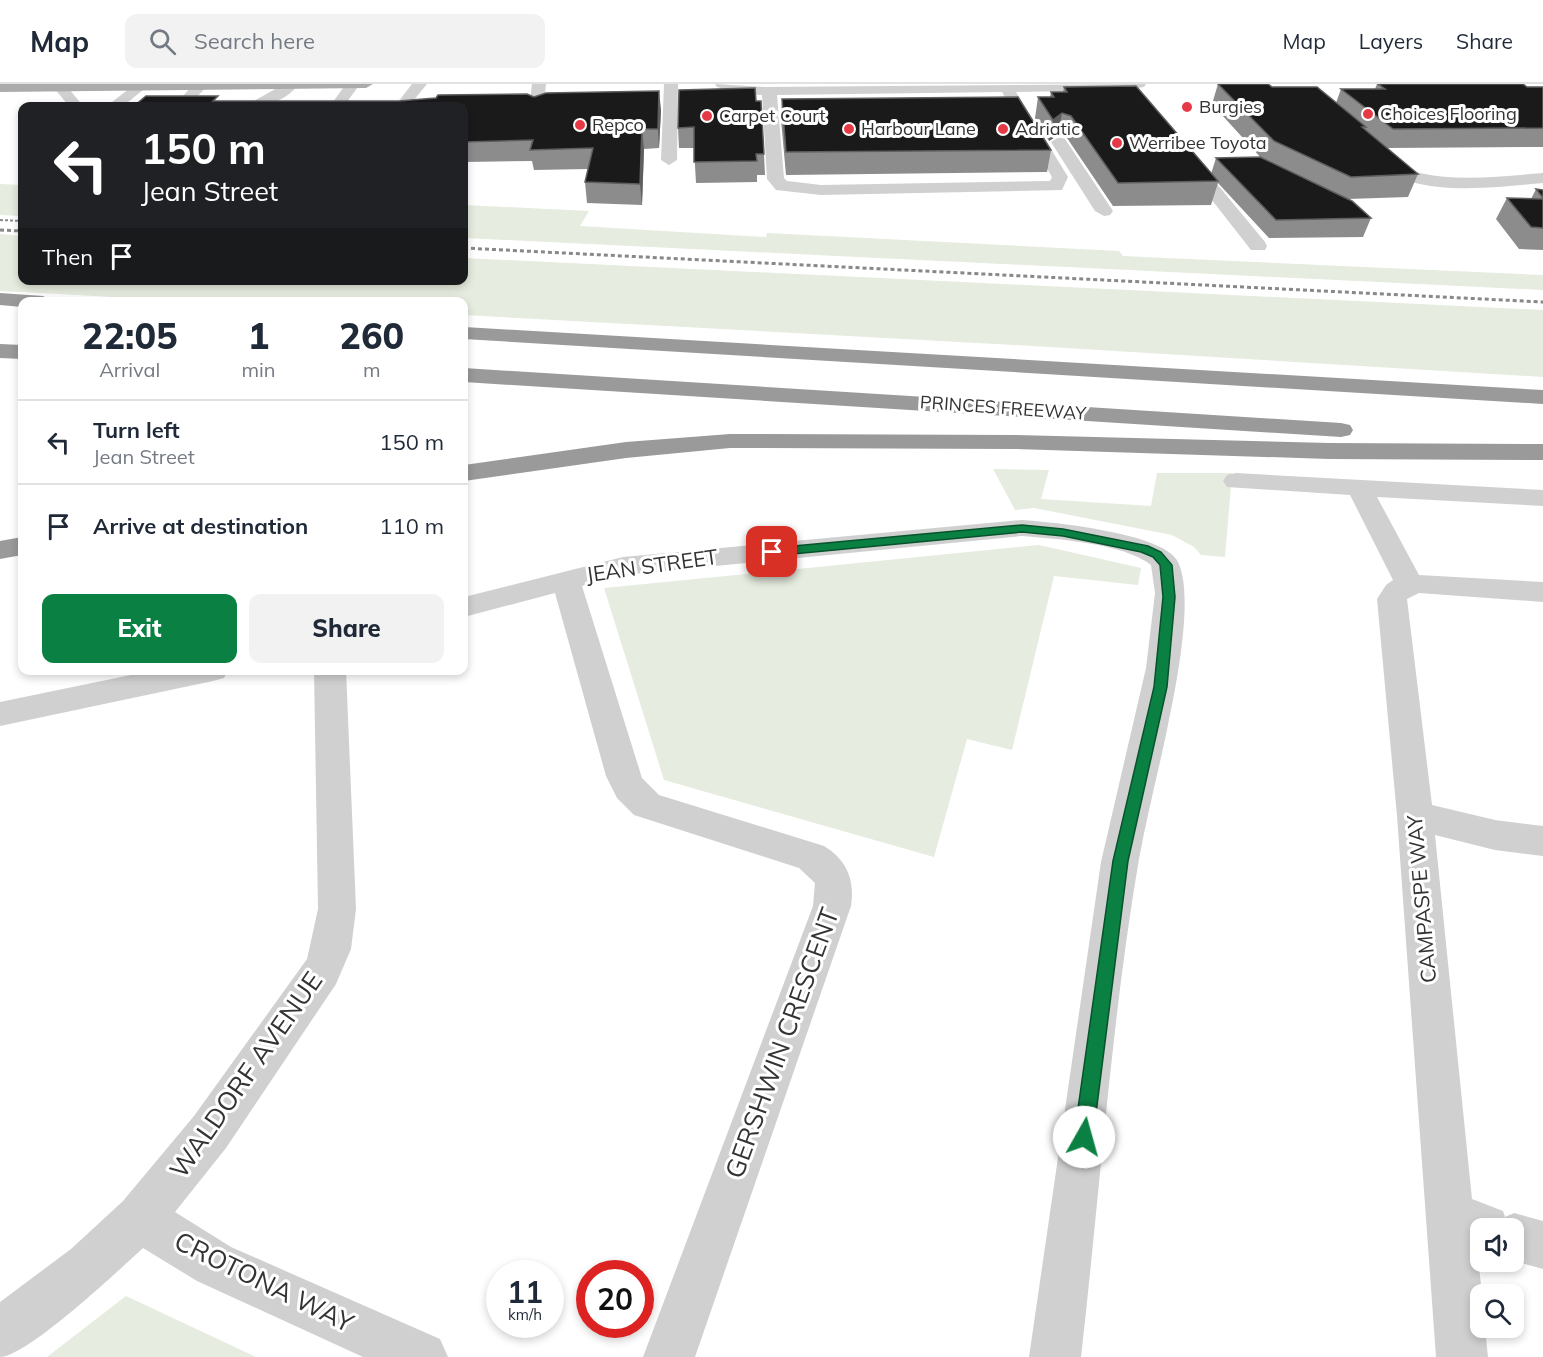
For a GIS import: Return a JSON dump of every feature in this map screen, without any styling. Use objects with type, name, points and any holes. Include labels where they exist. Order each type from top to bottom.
[{"type":"highway","points":[[0,299],[18,300]]},
{"type":"highway","points":[[0,310],[18,311]]},
{"type":"highway","name":"PRINCES FREEWAY","points":[[468,333],[1543,397]]},
{"type":"highway","points":[[0,351],[18,352]]},
{"type":"highway","name":"PRINCES FREEWAY","points":[[468,375],[1543,443]]},
{"type":"highway","points":[[468,472],[626,450],[729,441],[1015,442],[1329,451],[1543,452]]},
{"type":"highway","points":[[0,550],[18,547]]},
{"type":"main road","points":[[0,88],[366,84]]},
{"type":"street","points":[[262,102],[278,96],[292,84]]},
{"type":"street","points":[[340,102],[353,84]]},
{"type":"street","points":[[405,102],[420,84]]},
{"type":"street","points":[[536,110],[539,84]]},
{"type":"street","points":[[669,160],[671,84]]},
{"type":"street","points":[[722,84],[743,90],[770,91],[1132,85],[1142,104]]},
{"type":"street","points":[[119,102],[141,86]]},
{"type":"street","points":[[191,102],[188,98],[200,86]]},
{"type":"street","points":[[60,87],[73,102]]},
{"type":"street","points":[[770,91],[768,103],[776,179],[782,186],[821,190],[1056,186],[1060,177],[1015,88]]},
{"type":"street","points":[[1015,88],[1104,211]]},
{"type":"street","points":[[1363,143],[1390,166],[1413,177],[1484,181],[1543,178]]},
{"type":"street","points":[[1179,148],[1258,246]]},
{"type":"street","points":[[1236,481],[1543,498]]},
{"type":"street","points":[[1359,487],[1410,585],[1543,592]]},
{"type":"street","name":"JEAN STREET","points":[[468,606],[623,566],[1022,528],[1063,532],[1144,549],[1163,559],[1168,570],[1169,597],[1160,687],[1121,861],[1055,1357]]},
{"type":"street","name":"GERSHWIN CRESCENT","points":[[566,579],[623,776],[637,799],[664,812],[812,857],[823,864],[834,877],[836,890],[669,1357]]},
{"type":"street","name":"CAMPASPE WAY","points":[[1410,585],[1395,591],[1392,599],[1415,816],[1468,1222],[1462,1357]]},
{"type":"street","points":[[0,714],[189,675]]},
{"type":"street","name":"WALDORF AVENUE","points":[[0,1334],[88,1266],[140,1218],[210,1132],[310,992],[331,949],[338,909],[330,675]]},
{"type":"street","points":[[1415,816],[1495,835],[1543,841]]},
{"type":"street","name":"CROTONA WAY","points":[[140,1218],[214,1264],[422,1357]]},
{"type":"street","points":[[1524,1240],[1543,1245]]},
{"type":"shaded area","points":[[0,184],[18,185],[18,216],[0,215]]},
{"type":"shaded area","points":[[468,205],[589,211],[580,226],[766,237],[767,233],[1119,251],[1123,256],[1543,275],[1543,290],[468,238]]},
{"type":"shaded area","points":[[0,234],[18,236],[18,285],[468,285],[468,258],[1543,310],[1543,377],[468,315],[468,297],[114,297],[0,291]]},
{"type":"shaded area","points":[[993,469],[1049,470],[1041,499],[1151,506],[1157,473],[1232,473],[1225,557],[1201,555],[1194,547],[1172,535],[1034,508],[1015,510]]},
{"type":"shaded area","points":[[1039,545],[1141,568],[1138,585],[1054,576],[1012,750],[967,739],[934,857],[664,780],[604,588]]},
{"type":"shaded area","points":[[126,1296],[256,1357],[47,1357]]},
{"type":"building","points":[[1218,84],[1317,87],[1418,174],[1351,177],[1274,141]]},
{"type":"building","points":[[1378,84],[1523,84],[1527,87],[1543,87],[1543,128],[1393,129],[1341,89],[1385,89]]},
{"type":"building","points":[[1136,86],[1218,181],[1118,183],[1071,116],[1062,113],[1053,120],[1038,97],[1054,97],[1051,92],[1067,92],[1064,87]]},
{"type":"building","points":[[755,88],[756,101],[761,101],[764,154],[756,154],[757,161],[694,162],[694,127],[678,128],[679,90]]},
{"type":"building","points":[[659,91],[658,129],[642,129],[640,184],[585,182],[593,148],[530,150],[533,140],[468,142],[468,102],[139,102],[146,96],[218,96],[213,101],[399,101],[436,98],[438,95],[527,94],[534,97],[546,93]]},
{"type":"building","points":[[1018,97],[1051,150],[786,152],[782,99]]},
{"type":"building","points":[[1260,157],[1352,201],[1371,218],[1276,220],[1216,158]]},
{"type":"building","points":[[1536,189],[1543,190],[1543,198]]},
{"type":"building","points":[[1507,198],[1543,199],[1543,228],[1531,227]]},
{"type":"railway","points":[[0,220],[18,221]]},
{"type":"railway","points":[[0,230],[18,231]]},
{"type":"railway","points":[[468,248],[1543,302]]},
{"type":"place","name":"Burgies","points":[[1187,107]]},
{"type":"place","name":"Choices Flooring","points":[[1368,114]]},
{"type":"place","name":"Carpet Court","points":[[707,116]]},
{"type":"place","name":"Repco","points":[[580,125]]},
{"type":"place","name":"Harbour Lane","points":[[849,129]]},
{"type":"place","name":"Adriatic","points":[[1003,129]]},
{"type":"place","name":"Werribee Toyota","points":[[1117,143]]},
{"type":"route","points":[[772,552],[1022,528],[1063,532],[1144,549],[1163,559],[1168,570],[1169,597],[1160,687],[1121,861],[1084,1137]]}]
